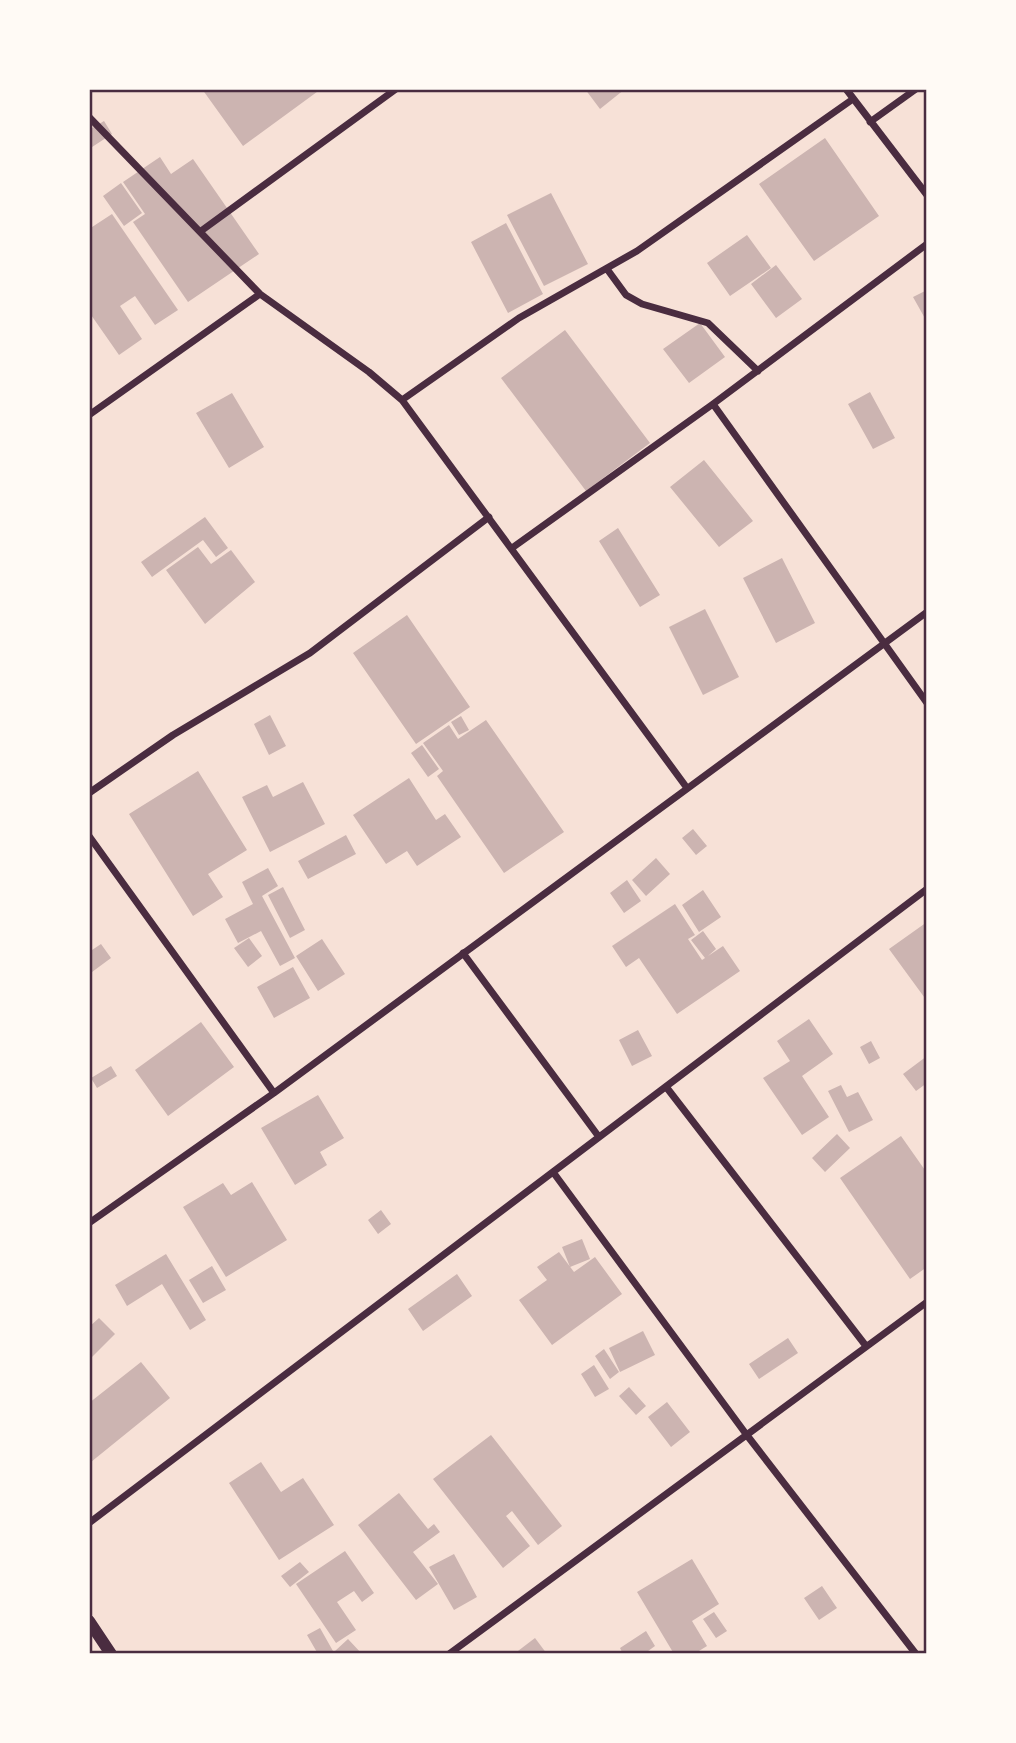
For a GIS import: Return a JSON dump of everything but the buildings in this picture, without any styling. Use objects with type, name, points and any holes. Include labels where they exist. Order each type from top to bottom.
[{"type":"street","points":[[201,231],[396,89]]},
{"type":"street","points":[[846,89],[927,195]]},
{"type":"street","points":[[870,122],[916,89]]},
{"type":"street","points":[[402,400],[519,318],[607,270],[853,99]]},
{"type":"street","points":[[89,117],[260,294],[340,350],[402,400],[687,788]]},
{"type":"street","points":[[512,548],[713,404],[927,244]]},
{"type":"street","points":[[607,270],[626,295],[642,304],[708,323],[758,371]]},
{"type":"street","points":[[89,415],[260,294]]},
{"type":"street","points":[[713,404],[927,703]]},
{"type":"street","points":[[89,793],[173,735],[310,653],[489,517]]},
{"type":"street","points":[[89,1223],[274,1093],[927,612]]},
{"type":"street","points":[[89,836],[274,1093]]},
{"type":"street","points":[[89,1523],[927,889]]},
{"type":"street","points":[[463,953],[599,1137]]},
{"type":"street","points":[[667,1088],[866,1346]]},
{"type":"street","points":[[553,1172],[746,1434],[916,1654]]},
{"type":"street","points":[[449,1654],[927,1302]]},
{"type":"street","points":[[89,1621],[111,1654]]}]
